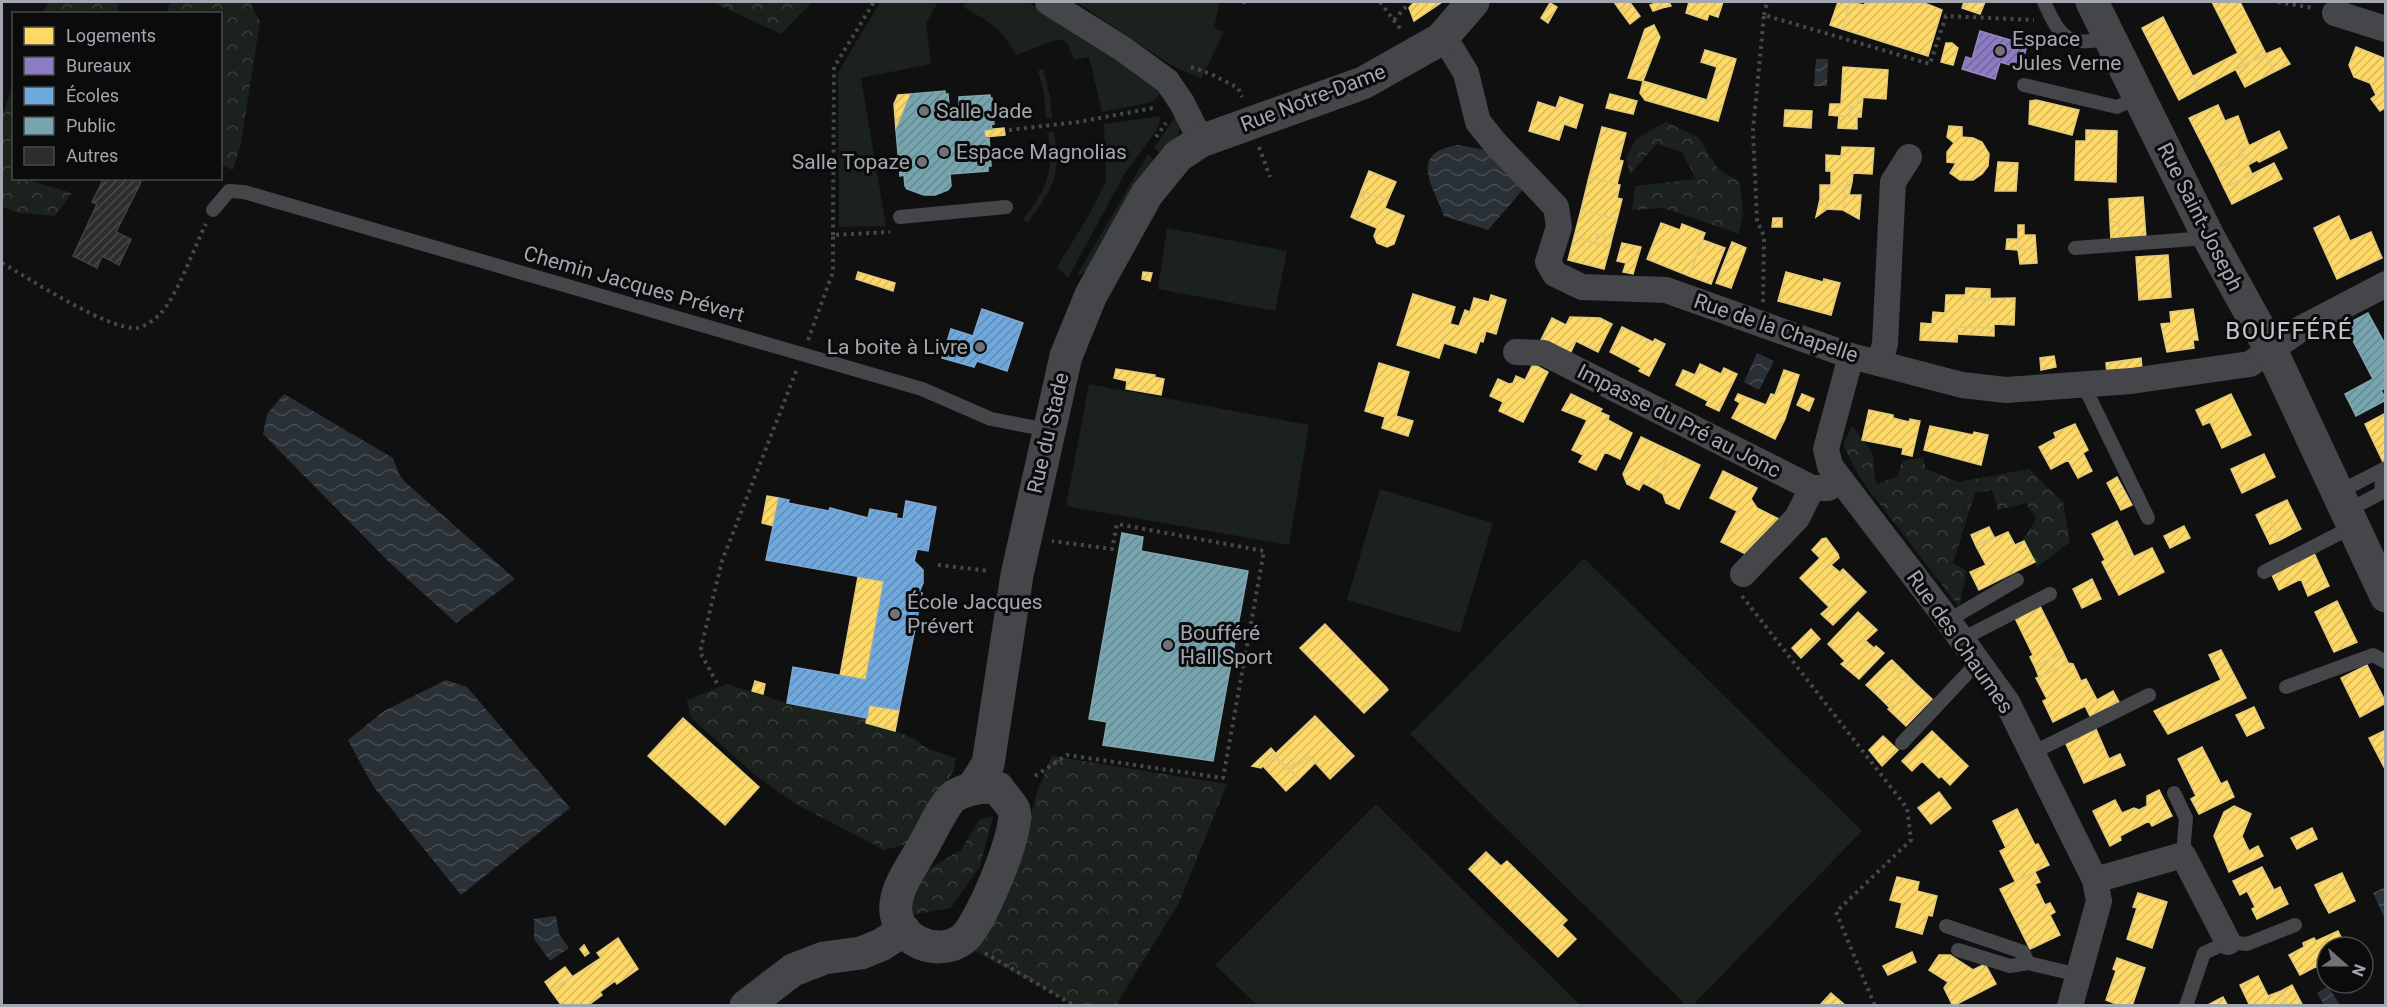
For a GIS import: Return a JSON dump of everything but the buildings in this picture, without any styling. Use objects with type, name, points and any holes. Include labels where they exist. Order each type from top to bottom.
[{"type":"street","points":[[1048,2],[1123,49],[1167,81],[1182,103],[1201,141]]},
{"type":"street","name":"Rue Notre-Dame","points":[[1201,141],[1363,83],[1430,46],[1473,2]]},
{"type":"street","name":"Rue Saint-Joseph","points":[[2092,2],[2209,238],[2271,350],[2385,596]]},
{"type":"street","points":[[2335,13],[2385,29]]},
{"type":"street","name":"Rue de la Chapelle","points":[[1430,46],[1452,50],[1466,73],[1478,122],[1495,143],[1557,207],[1559,227],[1548,262],[1555,274],[1582,287],[1666,290],[1851,356],[1962,385],[2006,390],[2084,386],[2250,364],[2302,328],[2385,284]]},
{"type":"street","name":"Rue du Stade","points":[[986,781],[1017,574],[1066,356],[1091,295],[1147,194],[1178,156],[1201,141]]},
{"type":"street","points":[[1879,363],[1885,344],[1893,182],[1909,157]]},
{"type":"street","name":"Impasse du Pré au Jonc","points":[[1516,352],[1544,353],[1812,488]]},
{"type":"street","name":"Rue des Chaumes","points":[[1851,356],[1826,449],[1830,466],[2007,702],[2095,880],[2099,901],[2070,1005]]},
{"type":"street","points":[[1743,574],[1797,518],[1812,488],[1828,488],[1841,482]]},
{"type":"street","points":[[986,781],[1014,811],[1013,829],[993,888],[977,920],[965,939],[948,947],[933,948],[917,944],[904,930],[898,919],[896,905],[901,886],[937,821],[954,796],[986,781]]},
{"type":"street","points":[[2095,880],[2183,855],[2228,942]]},
{"type":"street","points":[[746,1005],[801,966],[824,958],[861,954],[904,930]]},
{"type":"lane","points":[[2044,2],[2060,33],[2075,40],[2092,41],[2110,38]]},
{"type":"lane","points":[[2024,85],[2117,107],[2139,97]]},
{"type":"lane","name":"Chemin Jacques Prévert","points":[[213,210],[229,191],[244,192],[922,389],[991,419],[1048,430]]},
{"type":"lane","points":[[900,217],[1006,207]]},
{"type":"lane","points":[[2074,248],[2209,238]]},
{"type":"lane","points":[[2084,386],[2148,518]]},
{"type":"lane","points":[[2264,572],[2345,510],[2385,468]]},
{"type":"lane","points":[[2345,510],[2381,493],[2382,480],[2385,478]]},
{"type":"lane","points":[[1955,630],[2018,580]]},
{"type":"lane","points":[[1955,630],[2050,594]]},
{"type":"lane","points":[[2286,687],[2373,655],[2385,662]]},
{"type":"lane","points":[[1902,742],[1978,662]]},
{"type":"lane","points":[[2032,753],[2150,695]]},
{"type":"lane","points":[[2174,793],[2186,818],[2183,855]]},
{"type":"lane","points":[[2186,1005],[2205,953],[2228,942],[2247,944],[2295,925]]},
{"type":"lane","points":[[1946,926],[2023,952],[2028,963]]},
{"type":"lane","points":[[1958,950],[2010,966],[2028,963],[2079,975]]},
{"type":"path","points":[[717,683],[700,652],[722,561],[834,272],[834,67],[874,2]]},
{"type":"path","points":[[1380,2],[1394,20],[1430,46]]},
{"type":"path","points":[[1394,20],[1410,2]]},
{"type":"path","points":[[1757,322],[1763,310],[1764,236],[1757,221],[1753,130],[1767,2]]},
{"type":"path","points":[[2278,2],[2335,13]]},
{"type":"path","points":[[1764,15],[1930,64],[1946,16],[2052,20]]},
{"type":"path","points":[[1009,130],[1078,122],[1153,108]]},
{"type":"path","points":[[1154,140],[1170,118]]},
{"type":"path","points":[[2,263],[105,320],[137,328],[162,313],[213,210]]},
{"type":"path","points":[[833,235],[893,232],[900,217]]},
{"type":"path","points":[[1035,776],[1067,755],[1223,778],[1264,551],[1117,524],[1112,549],[1045,540]]},
{"type":"path","points":[[938,566],[1017,574]]},
{"type":"path","points":[[1743,574],[1733,585],[1907,807],[1911,840],[1836,912],[1875,1005]]},
{"type":"path","points":[[984,953],[1075,1005]]},
{"type":"green space","points":[[48,2],[119,2],[117,12],[43,12]]},
{"type":"green space","points":[[170,2],[250,2],[260,22],[241,143],[233,170],[222,165],[222,12],[167,12]]},
{"type":"green space","points":[[712,2],[812,2],[781,34]]},
{"type":"green space","points":[[880,2],[938,2],[926,23],[931,64],[861,78],[886,226],[839,227],[838,73]]},
{"type":"green space","points":[[966,2],[1028,2],[1158,82],[1161,93],[1152,102],[1102,112],[1089,57],[1074,60],[1067,43],[1059,39],[1016,55],[994,26],[963,7]]},
{"type":"green space","points":[[1076,2],[1220,2],[1214,28],[1224,32],[1201,79],[1171,65]]},
{"type":"green space","points":[[1043,68],[1052,118],[1046,118],[1044,93],[1038,71]]},
{"type":"green space","points":[[12,89],[12,180],[32,180],[72,193],[55,216],[20,213],[2,207],[2,116]]},
{"type":"green space","points":[[1161,116],[1158,128],[1125,173],[1068,278],[1057,267],[1089,215],[1106,181],[1104,124]]},
{"type":"green space","points":[[1175,117],[1179,128],[1178,138],[1165,157],[1154,148]]},
{"type":"green space","points":[[1666,122],[1698,137],[1718,169],[1740,182],[1743,215],[1739,234],[1663,208],[1632,210],[1635,186],[1696,179],[1682,152],[1657,144],[1630,174],[1626,158],[1636,139]]},
{"type":"green space","points":[[1054,131],[1056,171],[1049,190],[1028,223],[1023,220],[1038,198],[1047,179],[1050,159],[1048,132]]},
{"type":"green space","points":[[1148,154],[1158,164],[1088,270],[1076,277]]},
{"type":"green space","points":[[1167,228],[1287,251],[1275,311],[1158,289]]},
{"type":"green space","points":[[1089,384],[1309,425],[1289,545],[1066,506]]},
{"type":"green space","points":[[1852,426],[1872,452],[1876,484],[1898,476],[1902,461],[1923,457],[1926,469],[1959,482],[2029,469],[2063,502],[2070,542],[2037,567],[2022,541],[2036,519],[2026,503],[1998,510],[1992,490],[1975,493],[1953,563],[1967,571],[1959,607],[1860,478],[1843,445]]},
{"type":"green space","points":[[1380,489],[1493,523],[1460,633],[1347,600]]},
{"type":"green space","points":[[1584,558],[1862,831],[1693,1005],[1686,1005],[1410,734]]},
{"type":"green space","points":[[727,684],[787,703],[867,718],[866,723],[895,731],[915,739],[926,748],[956,758],[954,770],[911,843],[884,850],[794,803],[755,775],[690,717],[687,700]]},
{"type":"green space","points":[[1052,756],[1227,784],[1179,903],[1116,1005],[1074,1005],[971,949],[1024,839],[1038,789]]},
{"type":"green space","points":[[1376,804],[1580,1005],[1257,1005],[1215,965]]},
{"type":"green space","points":[[993,816],[980,866],[951,908],[910,915],[907,894],[923,872],[961,850],[979,820]]},
{"type":"water","points":[[1816,59],[1828,59],[1827,86],[1814,86]]},
{"type":"water","points":[[1458,145],[1487,150],[1525,187],[1488,230],[1444,216],[1430,182],[1428,163],[1433,155],[1443,149]]},
{"type":"water","points":[[1757,353],[1774,361],[1759,390],[1744,382]]},
{"type":"water","points":[[284,394],[393,458],[404,481],[515,579],[456,623],[390,563],[263,434],[267,414]]},
{"type":"water","points":[[446,680],[467,687],[570,808],[461,895],[373,786],[348,740],[384,711]]},
{"type":"water","points":[[2385,887],[2385,919],[2373,893]]},
{"type":"water","points":[[556,916],[559,934],[569,948],[550,961],[534,939],[534,919]]},
{"type":"water","points":[[2318,995],[2334,995],[2340,1005],[2324,1005]]},
{"type":"place","name":"Espace Jules Verne","points":[[2000,51]]},
{"type":"place","name":"Salle Jade","points":[[924,111]]},
{"type":"place","name":"Espace Magnolias","points":[[944,152]]},
{"type":"place","name":"Salle Topaze","points":[[922,162]]},
{"type":"place","name":"La boite à Livre","points":[[980,347]]},
{"type":"place","name":"École Jacques Prévert","points":[[895,614]]},
{"type":"place","name":"Boufféré Hall Sport","points":[[1168,645]]},
{"type":"district","name":"BOUFFÉRÉ","points":[[2289,331]]}]
